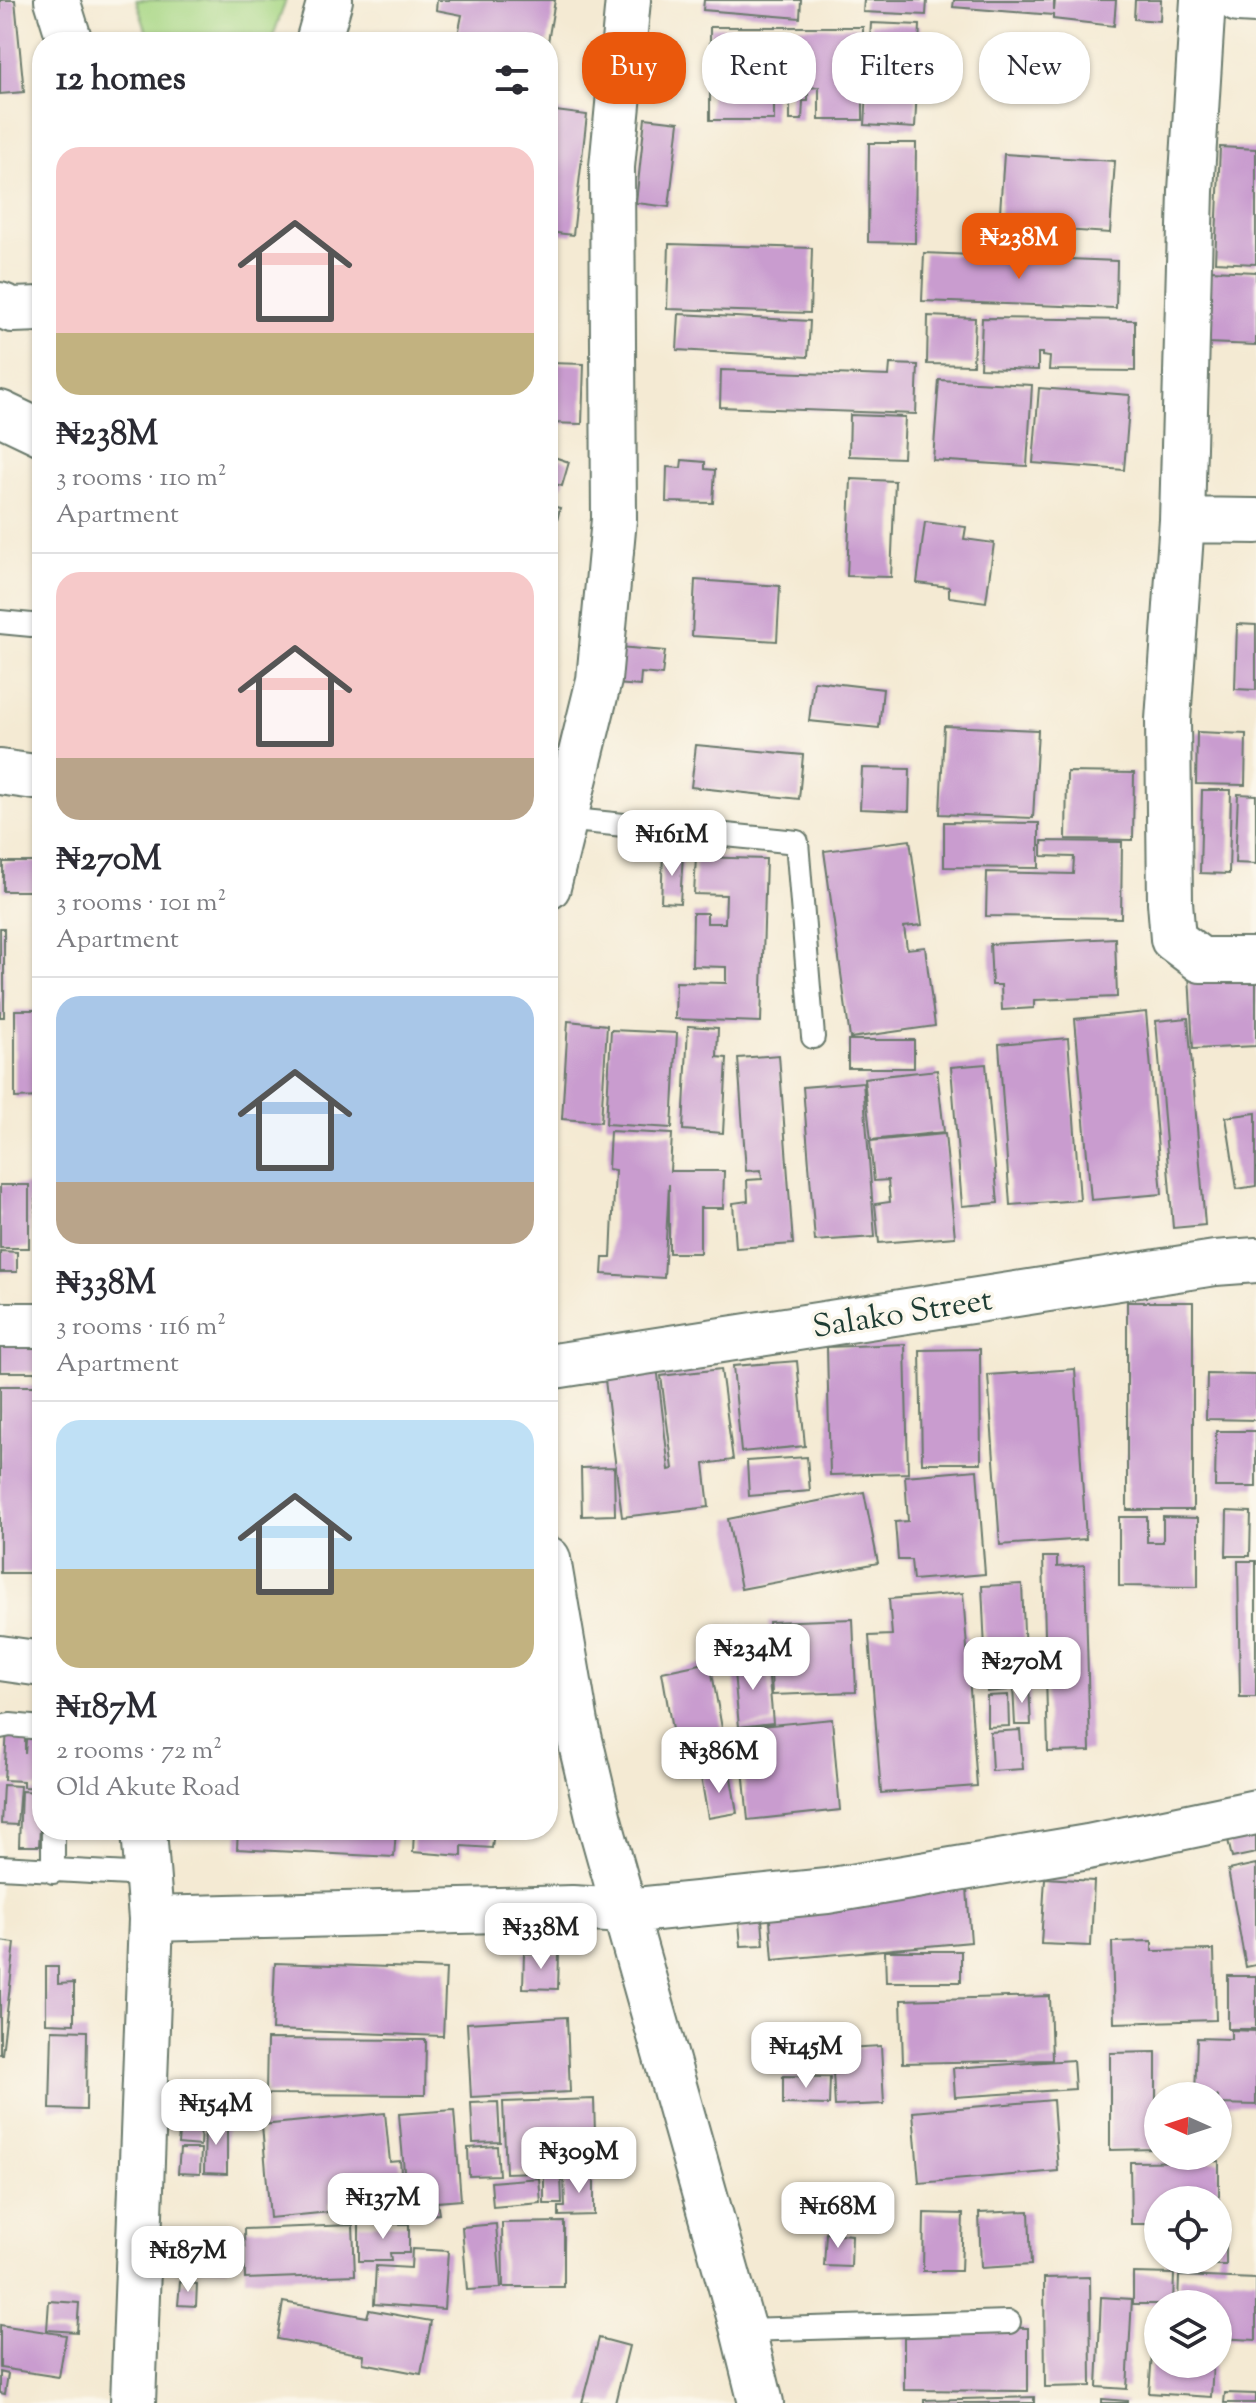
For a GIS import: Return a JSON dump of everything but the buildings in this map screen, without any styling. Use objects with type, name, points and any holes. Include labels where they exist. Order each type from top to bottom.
[{"type":"street","points":[[57,0],[67,32]]},
{"type":"street","points":[[321,32],[330,0]]},
{"type":"street","points":[[558,842],[599,680],[614,519],[612,167],[628,0]]},
{"type":"street","points":[[1203,0],[1191,191],[1182,520],[1168,720],[1170,902],[1173,939],[1201,960],[1256,960]]},
{"type":"street","points":[[1238,0],[1256,1]]},
{"type":"street","points":[[0,305],[12,310],[32,309]]},
{"type":"street","points":[[0,413],[32,428]]},
{"type":"street","points":[[1182,520],[1256,521]]},
{"type":"street","points":[[0,772],[32,777]]},
{"type":"street","name":"Salako Street","points":[[558,1365],[1215,1263],[1256,1260]]},
{"type":"street","points":[[0,1325],[32,1325]]},
{"type":"street","points":[[558,1618],[576,1723],[599,1820],[761,2403]]},
{"type":"street","points":[[0,1658],[32,1663]]},
{"type":"street","points":[[151,1919],[572,1908],[626,1911],[827,1891],[1088,1847],[1256,1812]]},
{"type":"street","points":[[133,2403],[151,1919],[145,1840]]},
{"type":"lane","points":[[0,622],[32,625]]},
{"type":"lane","points":[[563,819],[797,842],[813,1037]]},
{"type":"lane","points":[[0,1727],[32,1727]]},
{"type":"lane","points":[[53,1840],[53,1872]]},
{"type":"lane","points":[[0,1867],[147,1875]]},
{"type":"lane","points":[[743,2330],[1009,2322]]},
{"type":"green space","points":[[136,0],[286,0],[275,32],[147,32]]}]
